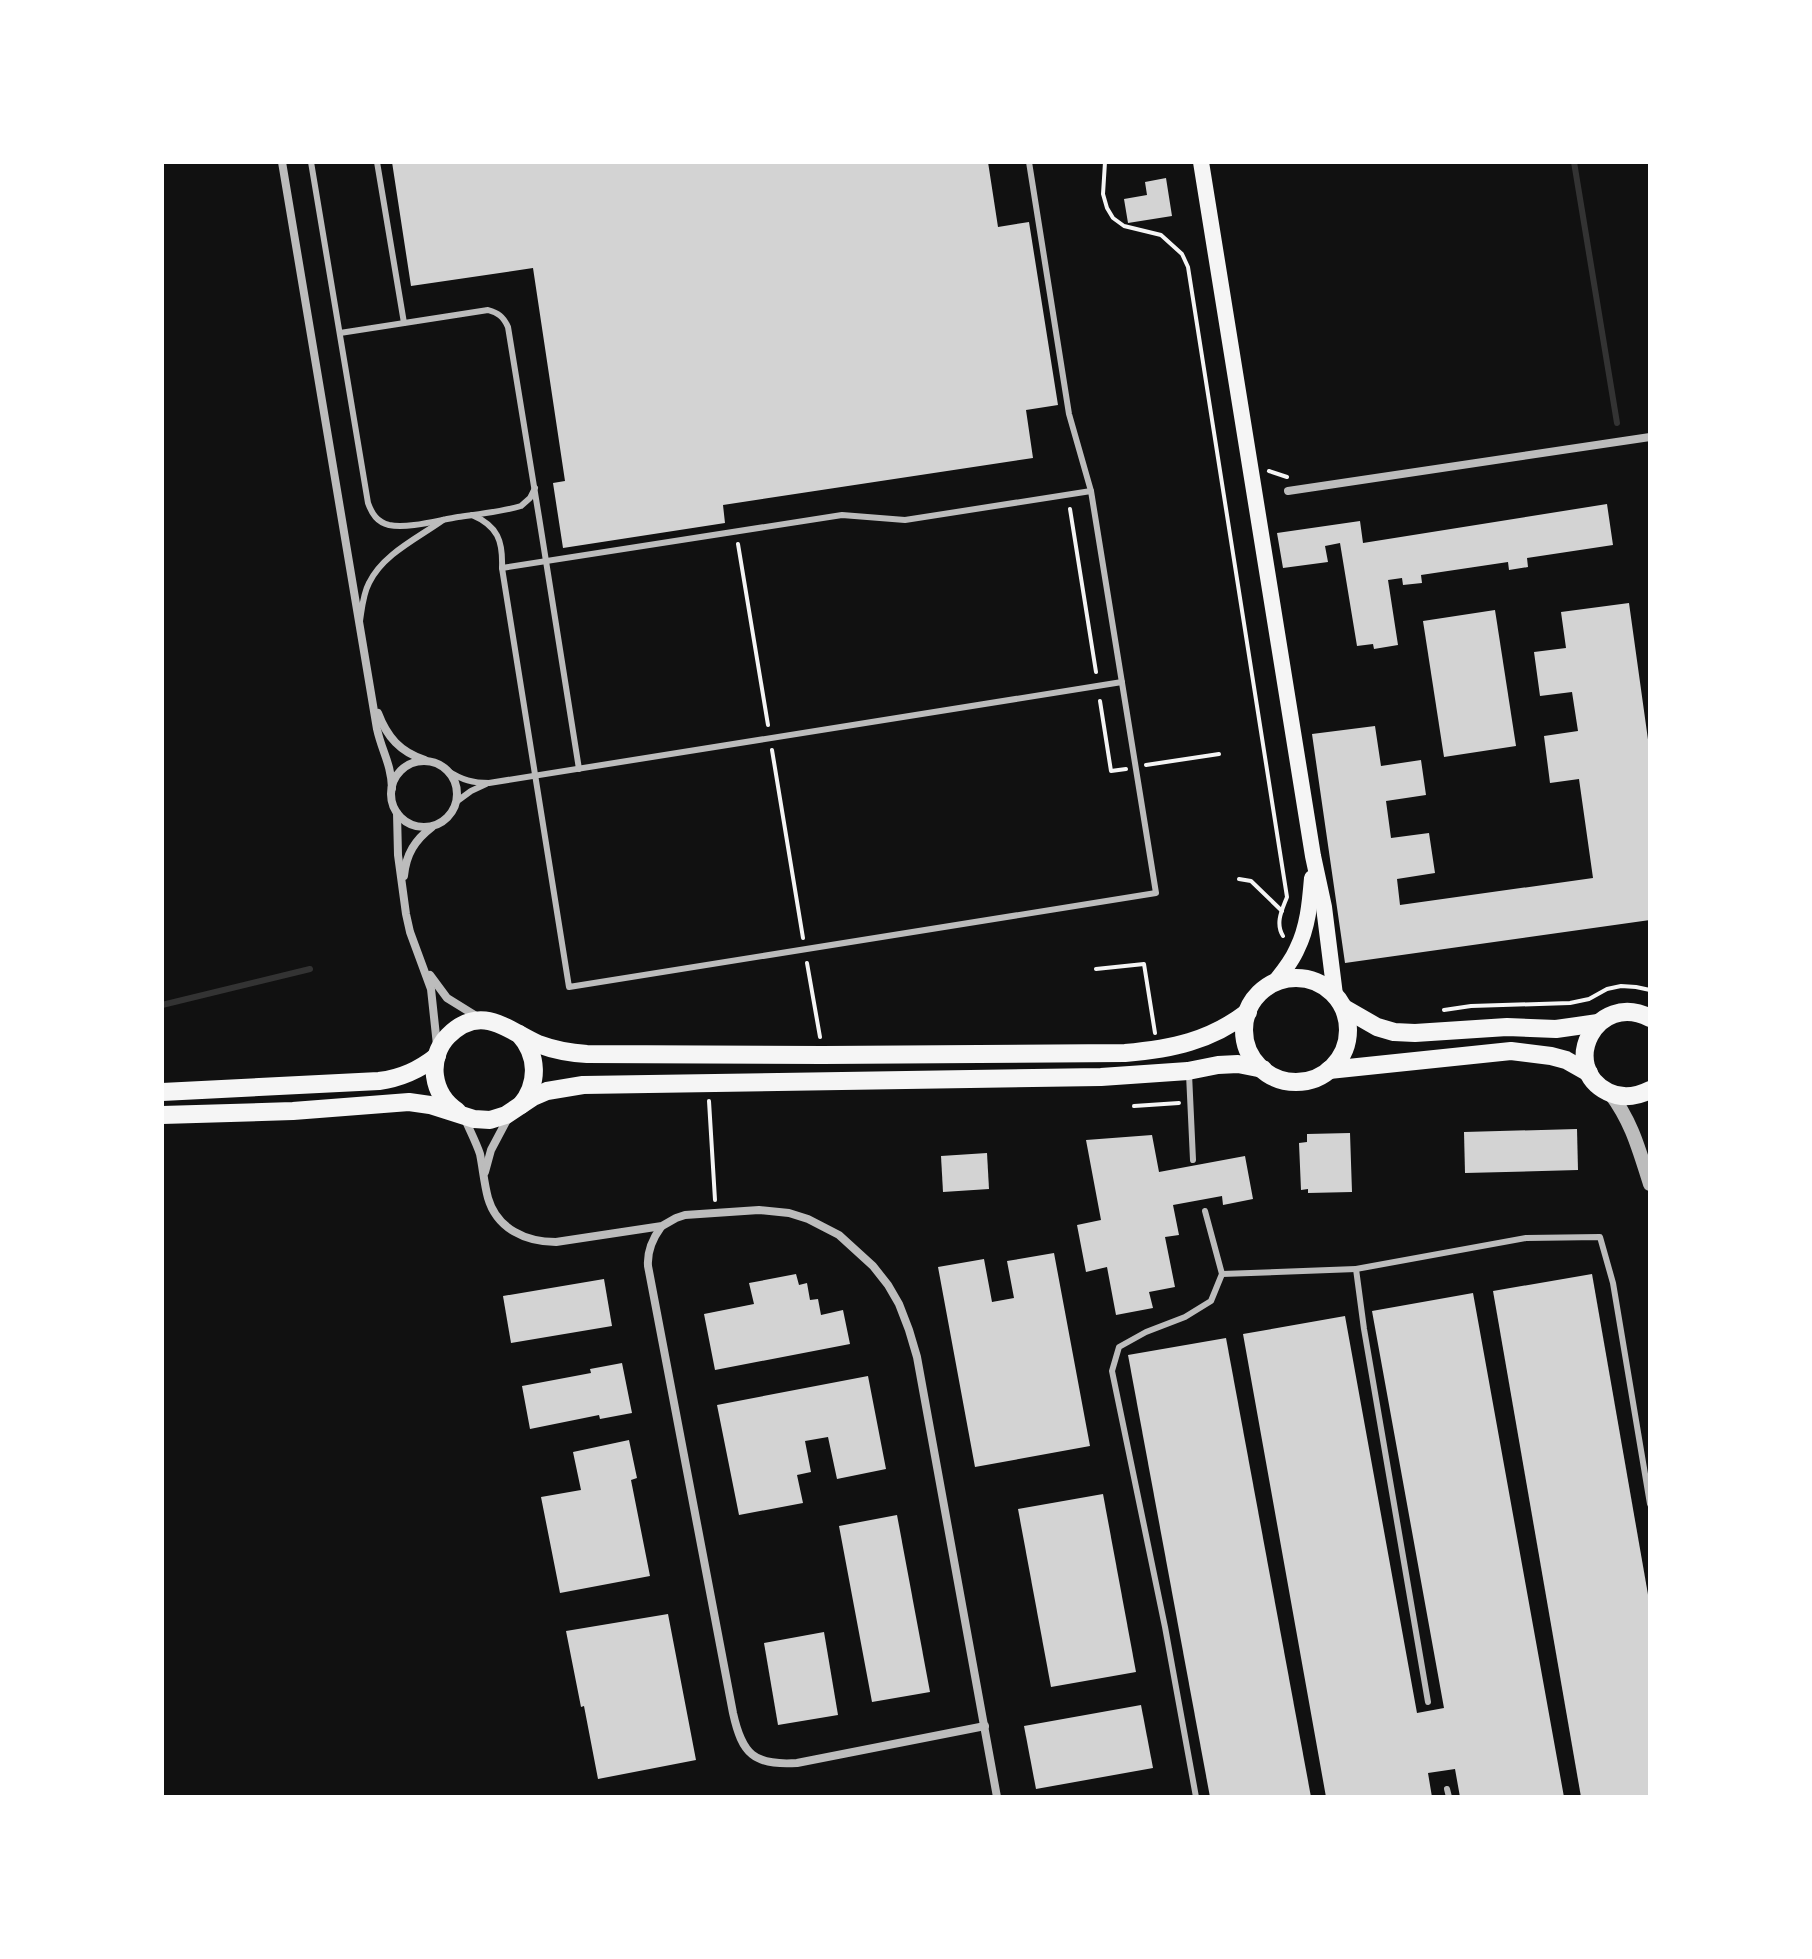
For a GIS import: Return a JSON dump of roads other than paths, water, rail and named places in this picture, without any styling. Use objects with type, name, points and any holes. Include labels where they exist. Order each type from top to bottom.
[{"type":"main road","points":[[1201,162],[1313,856],[1339,1002],[1348,1027],[1346,1046],[1329,1070]]},
{"type":"main road","points":[[1313,856],[1310,907],[1297,951],[1248,1012],[1245,1025],[1248,1049],[1263,1069],[1292,1081],[1308,1080],[1329,1070],[1511,1051],[1566,1060],[1589,1073],[1598,1085],[1610,1093],[1628,1097],[1650,1090]]},
{"type":"main road","points":[[1275,982],[1291,978],[1307,979],[1322,985],[1339,1002],[1377,1027],[1394,1032],[1507,1027],[1556,1029],[1598,1023],[1610,1015],[1625,1012],[1650,1018]]},
{"type":"main road","points":[[461,1114],[446,1103],[434,1072],[444,1041],[455,1030],[470,1023],[487,1021],[503,1024],[554,1049],[587,1054],[1125,1053],[1157,1050],[1218,1032],[1248,1012]]},
{"type":"main road","points":[[1589,1073],[1585,1052],[1598,1023]]},
{"type":"main road","points":[[516,1109],[532,1085],[535,1068],[531,1052],[517,1032]]},
{"type":"main road","points":[[162,1092],[379,1081],[406,1075],[437,1055]]},
{"type":"main road","points":[[162,1115],[304,1111],[409,1102],[430,1105],[474,1119],[490,1120],[540,1094],[583,1085],[1101,1077],[1238,1064],[1263,1069]]},
{"type":"street","points":[[282,162],[379,739],[390,765],[392,797],[397,813],[398,855],[410,932],[433,999],[437,1055]]},
{"type":"street","points":[[1288,491],[1650,437]]},
{"type":"street","points":[[372,697],[383,726],[399,748],[448,771],[457,791],[452,812],[418,839],[408,857],[404,897]]},
{"type":"street","points":[[392,788],[401,771],[409,765],[428,761]]},
{"type":"street","points":[[397,813],[414,825],[435,825]]},
{"type":"street","points":[[423,965],[447,998],[487,1021]]},
{"type":"street","points":[[1610,1093],[1633,1131],[1650,1184]]},
{"type":"street","points":[[485,1177],[491,1150],[516,1109]]},
{"type":"street","points":[[461,1114],[476,1143],[491,1208],[509,1229],[523,1237],[539,1242],[556,1242],[662,1226]]},
{"type":"street","points":[[985,1726],[797,1763],[771,1763],[757,1758],[743,1744],[733,1713],[648,1266],[649,1251],[662,1226],[679,1216],[771,1211],[789,1213],[825,1227],[845,1240],[863,1256],[896,1298],[917,1357],[985,1726],[997,1797]]},
{"type":"lane","points":[[311,162],[372,513],[379,521],[391,525],[444,520],[521,506],[535,488]]},
{"type":"lane","points":[[377,162],[404,323]]},
{"type":"lane","points":[[472,515],[489,525],[502,546],[502,568],[569,987],[1156,893],[1091,491],[1069,414],[1029,162]]},
{"type":"lane","points":[[340,333],[488,310],[505,319],[579,769]]},
{"type":"lane","points":[[502,568],[842,515],[905,520],[1091,491]]},
{"type":"lane","points":[[360,624],[366,590],[378,568],[389,557],[444,520]]},
{"type":"lane","points":[[448,771],[470,782],[489,783],[1122,682]]},
{"type":"lane","points":[[456,802],[489,783]]},
{"type":"lane","points":[[1188,1071],[1193,1160]]},
{"type":"lane","points":[[1196,1797],[1165,1627],[1112,1371],[1119,1347],[1146,1332],[1185,1317],[1211,1301],[1222,1274],[1205,1211]]},
{"type":"lane","points":[[1222,1274],[1356,1269],[1526,1238],[1600,1237],[1613,1283],[1650,1504]]},
{"type":"lane","points":[[1356,1269],[1428,1702]]},
{"type":"waterway","points":[[1574,162],[1617,423]]},
{"type":"waterway","points":[[162,1005],[310,969]]}]
